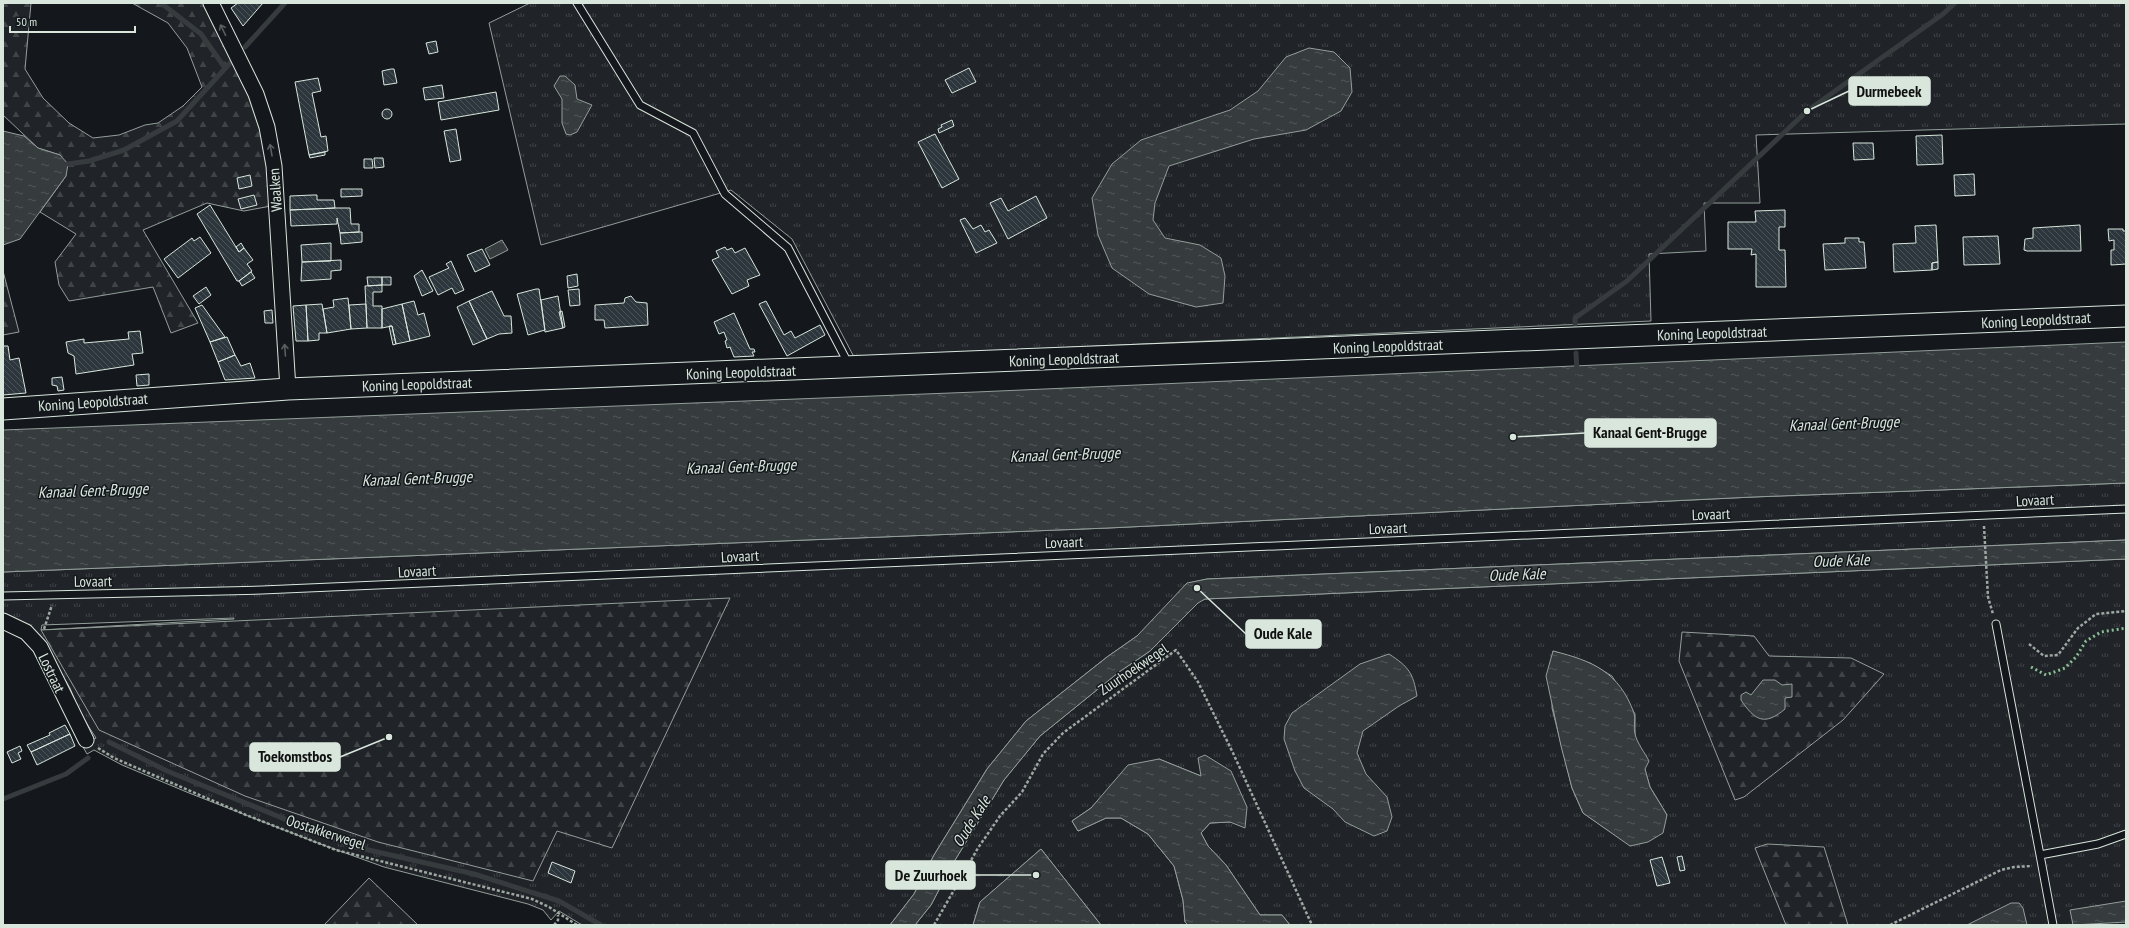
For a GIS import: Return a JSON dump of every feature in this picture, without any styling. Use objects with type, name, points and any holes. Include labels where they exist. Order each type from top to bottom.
[{"type":"street","name":"Waalken","points":[[211,3],[256,94],[267,127],[274,166],[288,389]]},
{"type":"street","name":"Koning Leopoldstraat","points":[[3,409],[288,389],[2126,316]]},
{"type":"street","name":"Lostraat","points":[[3,621],[26,632],[40,647],[86,740]]},
{"type":"lane","points":[[577,3],[640,105],[693,133],[725,194],[788,248],[850,367]]},
{"type":"lane","name":"Lovaart","points":[[3,596],[270,590],[2126,509]]},
{"type":"lane","points":[[1996,624],[2053,925]]},
{"type":"lane","points":[[2040,855],[2098,844],[2126,834]]},
{"type":"path","points":[[1984,516],[1988,597],[1996,624]]},
{"type":"path","points":[[40,647],[55,594]]},
{"type":"path","points":[[2029,644],[2044,656],[2058,656],[2078,628],[2096,614],[2126,611]]},
{"type":"path","name":"Zuurhoekwegel","points":[[934,925],[978,848],[1000,816],[1022,792],[1043,754],[1063,733],[1176,650],[1198,682],[1312,925]]},
{"type":"path","name":"Oostakkerwegel","points":[[86,740],[114,758],[246,815],[336,850],[532,899],[549,908],[558,915]]},
{"type":"path","points":[[1890,925],[2001,870],[2014,866],[2042,867]]},
{"type":"path","points":[[554,925],[558,920],[558,915],[577,925]]},
{"type":"green space","points":[[3,3],[31,3],[25,69],[43,98],[69,123],[93,138],[119,135],[145,125],[158,123],[183,106],[202,87],[187,48],[168,23],[132,3],[207,3],[245,79],[266,145],[271,206],[244,211],[207,203],[143,230],[198,323],[171,333],[153,287],[69,301],[59,285],[55,262],[76,234],[40,212],[66,176],[60,155],[38,148],[3,115]]},
{"type":"green space","points":[[530,3],[2126,3],[2126,124],[1756,135],[1760,203],[1704,203],[1706,251],[1649,254],[1651,321],[854,357],[792,239],[731,190],[541,245],[489,23]]},
{"type":"green space","points":[[3,271],[19,332],[3,335]]},
{"type":"green space","points":[[2126,483],[2126,540],[1207,579],[1190,583],[1137,636],[1107,657],[1026,721],[987,769],[934,855],[914,894],[890,925],[582,925],[559,911],[551,920],[543,910],[528,904],[384,867],[189,793],[122,765],[94,750],[87,754],[82,745],[96,738],[80,713],[70,688],[51,656],[3,621],[3,572],[1108,528],[1753,497]],"holes":[[[234,619],[41,630],[42,625]]]},
{"type":"green space","points":[[2126,559],[2126,925],[1290,925],[1282,915],[1260,915],[1226,865],[1208,846],[1201,833],[1210,823],[1230,822],[1201,776],[1159,759],[1109,789],[1091,808],[1072,821],[1078,831],[1106,818],[1121,818],[1148,834],[1174,866],[1183,900],[1185,922],[1188,925],[1101,925],[1041,849],[980,902],[973,925],[915,925],[931,905],[952,865],[1004,780],[1040,736],[1119,672],[1150,651],[1198,602],[1205,599]],"holes":[[[1553,651],[1590,663],[1612,676],[1635,714],[1635,735],[1650,787],[1667,815],[1631,846],[1583,813],[1572,788],[1552,708]]]},
{"type":"green space","points":[[730,598],[612,848],[557,831],[533,881],[378,842],[245,796],[99,730],[41,630]]},
{"type":"green space","points":[[1682,632],[1754,636],[1769,656],[1851,658],[1884,674],[1843,720],[1744,797],[1735,800],[1679,661]]},
{"type":"green space","points":[[1767,844],[1824,847],[1848,925],[1786,925],[1755,848]]},
{"type":"green space","points":[[369,878],[418,925],[324,925]]},
{"type":"water","points":[[1309,48],[1334,52],[1350,68],[1352,92],[1341,111],[1306,130],[1254,139],[1169,166],[1155,203],[1153,220],[1165,238],[1200,245],[1221,258],[1225,276],[1223,303],[1196,307],[1149,294],[1112,268],[1098,235],[1092,198],[1112,164],[1141,140],[1230,110],[1258,91],[1286,57]]},
{"type":"water","points":[[560,76],[565,76],[575,85],[577,99],[592,105],[577,132],[570,135],[566,134],[562,123],[562,99],[554,86]]},
{"type":"water","points":[[3,131],[24,136],[38,148],[60,155],[68,164],[66,176],[20,239],[3,245]]},
{"type":"water","points":[[502,240],[508,250],[490,259],[485,249]]},
{"type":"water","points":[[2126,342],[2126,483],[1753,497],[1108,528],[3,572],[3,430],[976,392]]},
{"type":"water","points":[[2126,540],[2126,559],[1205,599],[1198,603],[1150,651],[1119,672],[1040,736],[1004,780],[952,865],[931,905],[915,925],[890,925],[914,894],[934,855],[987,769],[1026,721],[1107,657],[1137,636],[1187,583],[1207,579]]},
{"type":"water","points":[[1553,651],[1580,659],[1603,670],[1621,687],[1628,699],[1635,715],[1634,731],[1636,737],[1649,761],[1645,769],[1650,787],[1667,815],[1663,833],[1648,842],[1630,846],[1583,813],[1572,788],[1561,746],[1546,676]]},
{"type":"water","points":[[1389,654],[1409,671],[1414,682],[1417,696],[1399,706],[1363,731],[1357,753],[1366,774],[1387,797],[1392,817],[1387,831],[1374,836],[1345,822],[1333,809],[1304,788],[1295,771],[1284,739],[1285,726],[1292,713],[1360,664]]},
{"type":"water","points":[[1763,680],[1775,680],[1782,685],[1792,684],[1792,697],[1785,698],[1785,709],[1772,718],[1766,719],[1756,717],[1741,700],[1741,695],[1746,692],[1751,695]]},
{"type":"water","points":[[1205,755],[1231,771],[1247,807],[1245,828],[1230,822],[1210,823],[1201,833],[1208,846],[1226,865],[1260,915],[1282,915],[1290,925],[1188,925],[1185,922],[1183,900],[1174,866],[1148,834],[1121,818],[1106,818],[1078,831],[1072,821],[1091,808],[1128,765],[1159,759],[1201,776],[1198,758]]},
{"type":"water","points":[[1041,849],[1101,925],[973,925],[980,902]]},
{"type":"water","points":[[2126,901],[2126,922],[2073,925],[2070,910]]},
{"type":"water","points":[[2011,903],[2019,903],[2023,908],[2027,925],[1967,925]]},
{"type":"building","points":[[238,3],[263,3],[243,26],[231,8]]},
{"type":"building","points":[[436,41],[438,52],[429,54],[426,43]]},
{"type":"building","points":[[969,68],[976,82],[952,93],[945,80]]},
{"type":"building","points":[[394,69],[397,83],[384,85],[382,71]]},
{"type":"building","points":[[318,78],[321,91],[312,93],[321,137],[326,136],[328,151],[309,155],[295,82]]},
{"type":"building","points":[[442,85],[444,98],[425,100],[423,88]]},
{"type":"building","points":[[496,92],[499,110],[441,120],[438,102]]},
{"type":"building","points":[[385,109],[389,109],[392,114],[389,119],[385,119],[382,116],[382,112]]},
{"type":"building","points":[[952,120],[954,126],[939,133],[938,129],[942,127],[941,125]]},
{"type":"building","points":[[456,129],[461,160],[450,162],[444,131]]},
{"type":"building","points":[[935,134],[959,179],[942,188],[918,142]]},
{"type":"building","points":[[1942,135],[1943,164],[1917,165],[1916,136]]},
{"type":"building","points":[[1853,143],[1873,143],[1874,159],[1854,160]]},
{"type":"building","points":[[325,152],[325,155],[310,158],[309,155]]},
{"type":"building","points":[[374,158],[383,158],[384,167],[375,168]]},
{"type":"building","points":[[364,159],[372,159],[373,168],[364,168]]},
{"type":"building","points":[[1974,174],[1975,195],[1955,196],[1954,175]]},
{"type":"building","points":[[250,175],[252,186],[239,189],[237,178]]},
{"type":"building","points":[[341,189],[362,189],[362,196],[341,197]]},
{"type":"building","points":[[254,195],[257,205],[241,209],[238,199]]},
{"type":"building","points":[[317,195],[317,200],[334,200],[335,208],[290,210],[290,196]]},
{"type":"building","points":[[1036,196],[1047,218],[1008,239],[990,203],[1001,198],[1008,211]]},
{"type":"building","points":[[210,205],[239,252],[244,248],[253,260],[247,264],[252,271],[239,281],[237,281],[197,214]]},
{"type":"building","points":[[350,208],[351,224],[359,224],[359,232],[340,233],[337,218],[337,224],[291,226],[290,210]]},
{"type":"building","points":[[1785,210],[1785,227],[1779,227],[1779,250],[1785,250],[1786,287],[1756,287],[1756,254],[1751,255],[1752,249],[1728,249],[1728,222],[1756,222],[1755,211]]},
{"type":"building","points":[[965,218],[973,229],[981,225],[985,232],[989,230],[997,243],[976,253],[960,220]]},
{"type":"building","points":[[1936,225],[1938,262],[1932,263],[1932,270],[1894,272],[1893,244],[1916,243],[1915,226]]},
{"type":"building","points":[[2080,225],[2081,251],[2024,250],[2025,239],[2033,238],[2033,228]]},
{"type":"building","points":[[2108,229],[2123,229],[2123,231],[2126,231],[2126,264],[2111,265],[2111,250],[2114,250],[2114,240],[2109,241]]},
{"type":"building","points":[[362,232],[362,242],[341,244],[340,233]]},
{"type":"building","points":[[1998,236],[2000,264],[1964,265],[1963,237]]},
{"type":"building","points":[[200,237],[211,253],[178,278],[164,259],[192,238],[194,241]]},
{"type":"building","points":[[1845,238],[1859,238],[1859,242],[1864,242],[1866,268],[1825,270],[1823,244],[1845,243]]},
{"type":"building","points":[[241,243],[244,248],[239,252],[236,247]]},
{"type":"building","points":[[331,243],[331,261],[302,262],[301,245]]},
{"type":"building","points":[[725,247],[727,250],[732,248],[735,253],[745,248],[760,275],[747,280],[749,286],[732,294],[712,260],[719,257],[716,251]]},
{"type":"building","points":[[482,249],[490,265],[475,272],[467,255]]},
{"type":"building","points":[[341,260],[341,270],[331,271],[331,279],[301,281],[302,262]]},
{"type":"building","points":[[451,261],[464,290],[455,294],[452,288],[438,295],[429,277],[449,268],[446,264]]},
{"type":"building","points":[[1938,262],[1938,269],[1932,270],[1932,263]]},
{"type":"building","points":[[422,270],[433,291],[422,296],[414,276]]},
{"type":"building","points":[[251,272],[255,278],[242,286],[239,281]]},
{"type":"building","points":[[577,274],[578,286],[568,288],[567,276]]},
{"type":"building","points":[[367,277],[382,277],[382,285],[368,286]]},
{"type":"building","points":[[382,277],[391,277],[391,285],[382,285]]},
{"type":"building","points":[[382,285],[382,292],[373,292],[373,306],[382,306],[382,328],[367,328],[365,286]]},
{"type":"building","points":[[206,287],[211,295],[199,304],[193,296]]},
{"type":"building","points":[[539,289],[545,330],[528,335],[517,294]]},
{"type":"building","points":[[579,289],[580,305],[570,306],[568,290]]},
{"type":"building","points":[[492,291],[504,316],[511,316],[512,333],[499,334],[487,339],[469,301]]},
{"type":"building","points":[[558,296],[563,328],[545,332],[541,300]]},
{"type":"building","points":[[631,296],[636,302],[647,303],[648,325],[605,328],[604,320],[595,320],[595,305],[624,303],[625,298]]},
{"type":"building","points":[[348,298],[351,329],[327,333],[323,309],[334,307],[333,300]]},
{"type":"building","points":[[414,301],[418,315],[424,313],[430,336],[410,341],[402,304]]},
{"type":"building","points":[[469,301],[487,339],[473,345],[457,307]]},
{"type":"building","points":[[766,301],[784,335],[791,331],[795,338],[820,325],[825,335],[787,356],[759,304]]},
{"type":"building","points":[[322,304],[327,333],[319,333],[319,340],[308,341],[306,305]]},
{"type":"building","points":[[366,304],[367,328],[351,329],[349,305]]},
{"type":"building","points":[[402,304],[410,341],[396,344],[392,326],[382,328],[382,309]]},
{"type":"building","points":[[202,305],[225,337],[210,342],[195,308]]},
{"type":"building","points":[[306,305],[308,341],[296,341],[293,306]]},
{"type":"building","points":[[272,310],[273,323],[265,323],[264,311]]},
{"type":"building","points":[[562,311],[565,327],[563,328],[559,312]]},
{"type":"building","points":[[734,313],[750,349],[754,349],[755,352],[752,352],[754,356],[734,357],[730,347],[727,348],[725,341],[727,340],[724,332],[719,334],[714,322]]},
{"type":"building","points":[[389,326],[392,326],[396,344],[393,345]]},
{"type":"building","points":[[140,331],[143,353],[132,354],[134,365],[76,374],[74,356],[68,353],[66,342],[84,339],[84,343],[129,339],[128,332]]},
{"type":"building","points":[[227,337],[235,355],[218,362],[210,342]]},
{"type":"building","points":[[3,346],[8,346],[10,360],[19,358],[26,393],[3,395]]},
{"type":"building","points":[[235,355],[241,366],[250,363],[255,378],[225,380],[218,362]]},
{"type":"building","points":[[149,374],[149,385],[137,386],[136,375]]},
{"type":"building","points":[[62,377],[64,390],[58,391],[57,386],[52,385],[52,378]]},
{"type":"building","points":[[65,725],[70,734],[31,752],[27,745],[50,735],[49,733]]},
{"type":"building","points":[[70,734],[75,746],[37,765],[31,752]]},
{"type":"building","points":[[20,746],[22,751],[18,753],[21,759],[12,763],[7,752]]},
{"type":"building","points":[[1682,856],[1685,870],[1680,871],[1677,857]]},
{"type":"building","points":[[1662,857],[1670,883],[1657,886],[1650,860]]},
{"type":"building","points":[[552,862],[575,871],[571,883],[548,873]]},
{"type":"waterway","points":[[161,3],[201,34],[225,68]]},
{"type":"waterway","points":[[245,47],[285,3]]},
{"type":"waterway","points":[[1575,324],[1575,318],[1627,281],[1807,111],[1943,14],[1955,3]]},
{"type":"waterway","points":[[68,164],[89,161],[124,150],[177,121],[231,62]]},
{"type":"waterway","points":[[1576,353],[1577,372]]},
{"type":"waterway","points":[[109,742],[167,771],[351,846],[474,874],[559,901],[601,925]]},
{"type":"waterway","points":[[3,799],[66,774],[88,758]]},
{"type":"hedge","points":[[2031,667],[2046,675],[2065,668],[2076,657],[2086,641],[2101,632],[2126,628]]},
{"type":"place","name":"Durmebeek","points":[[1807,111]]},
{"type":"place","name":"Kanaal Gent-Brugge","points":[[1513,437]]},
{"type":"place","name":"Oude Kale","points":[[1197,588]]},
{"type":"place","name":"Toekomstbos","points":[[389,737]]},
{"type":"place","name":"De Zuurhoek","points":[[1036,875]]}]
